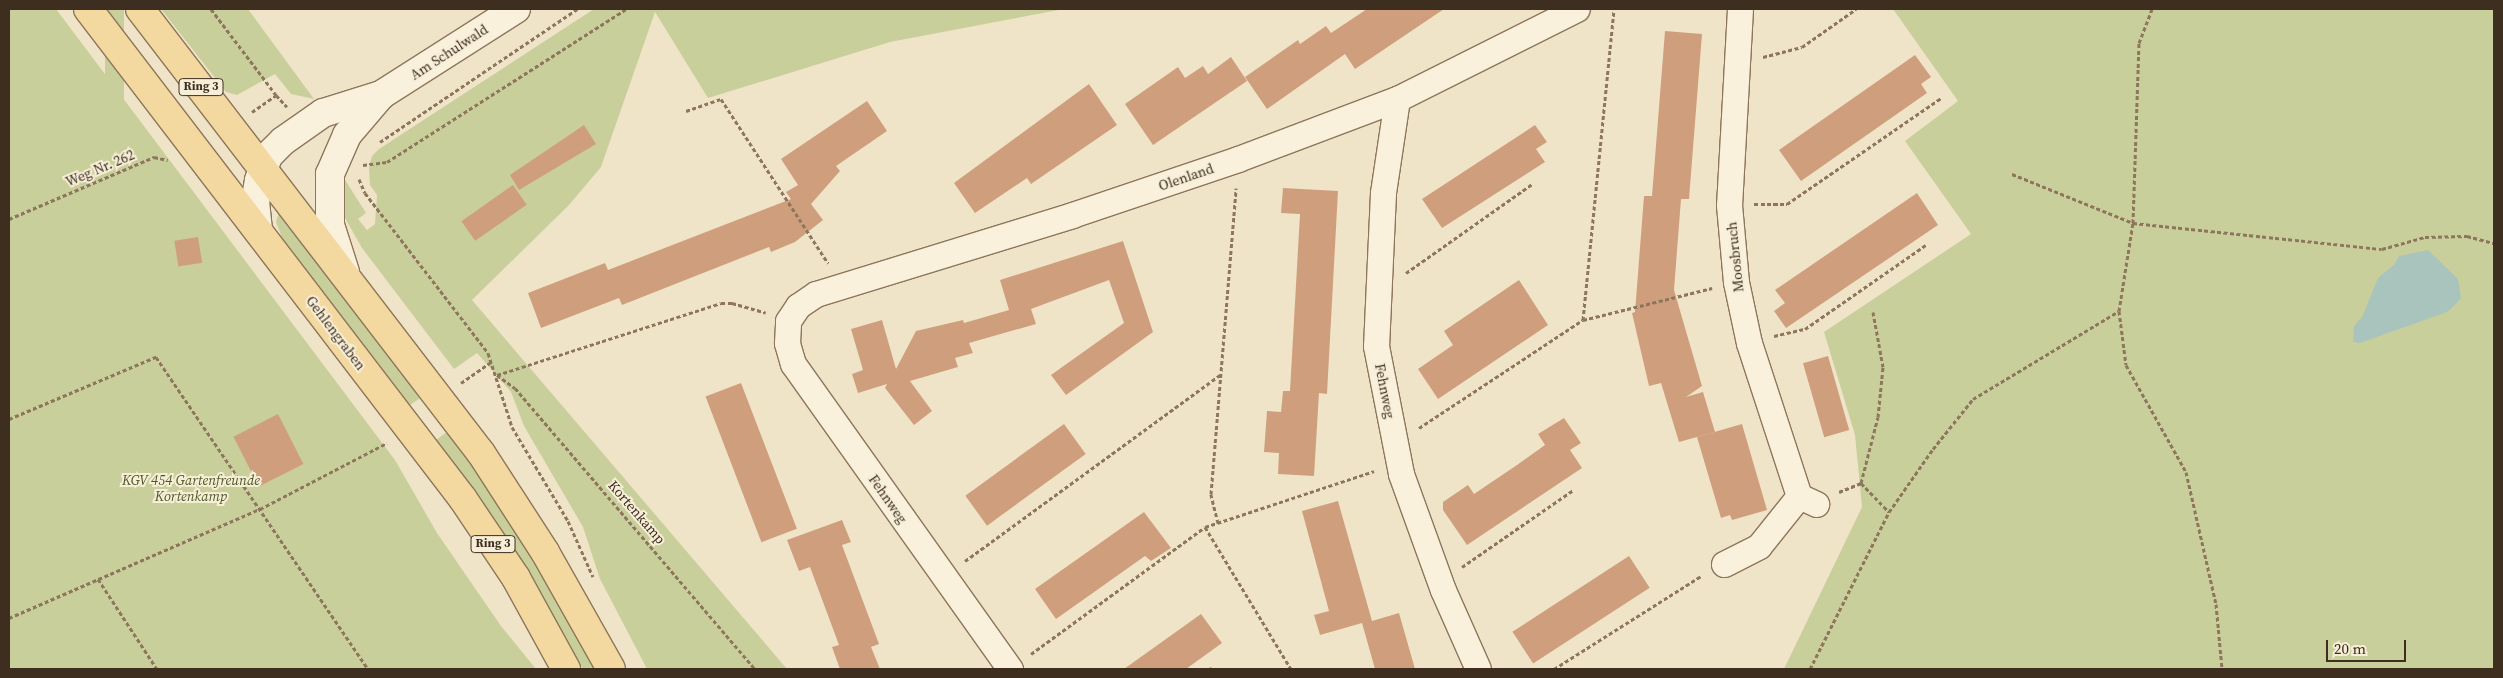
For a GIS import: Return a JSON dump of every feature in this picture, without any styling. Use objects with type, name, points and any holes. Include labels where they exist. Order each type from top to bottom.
[{"type":"main road","name":"Gehlengraben","points":[[88,9],[199,151],[463,499],[516,578],[566,669]]},
{"type":"main road","name":"Ring 3","points":[[140,9],[345,272],[503,484],[584,617],[611,669]]},
{"type":"street","name":"Am Schulwald","points":[[258,230],[255,203],[263,166],[275,148],[323,113],[381,95],[516,9]]},
{"type":"street","name":"Olenland","points":[[788,320],[798,306],[816,294],[1072,215],[1238,159],[1397,99],[1577,9]]},
{"type":"street","name":"Moosbruch","points":[[1740,9],[1729,205],[1736,282],[1749,343],[1808,500]]},
{"type":"street","name":"Am Schulwald","points":[[345,272],[330,225],[330,174],[347,135],[381,95]]},
{"type":"street","name":"Fehnweg","points":[[1397,99],[1383,193],[1376,346],[1397,453],[1441,582],[1478,669]]},
{"type":"street","name":"Fehnweg","points":[[788,320],[787,343],[793,364],[943,577],[1018,664]]},
{"type":"street","points":[[1724,564],[1759,546],[1808,500]]},
{"type":"path","points":[[211,9],[276,95],[292,113]]},
{"type":"path","points":[[375,146],[577,9]]},
{"type":"path","points":[[363,158],[358,166],[387,162],[626,9]]},
{"type":"path","points":[[1583,320],[1614,9]]},
{"type":"path","points":[[1738,63],[1802,47],[1856,9]]},
{"type":"path","points":[[2152,9],[2139,43],[2133,223],[2119,311],[2126,365],[2186,472],[2216,604],[2222,669]]},
{"type":"path","points":[[250,114],[276,95]]},
{"type":"path","points":[[1729,205],[1788,204],[1941,98]]},
{"type":"path","points":[[686,111],[721,99],[844,286]]},
{"type":"path","name":"Weg Nr. 262","points":[[9,219],[154,157],[185,162],[199,151]]},
{"type":"path","points":[[1218,523],[1211,494],[1238,159]]},
{"type":"path","points":[[358,171],[364,192],[492,361],[519,442],[568,521],[595,583]]},
{"type":"path","points":[[2012,174],[2133,223],[2382,249],[2425,236],[2467,236],[2494,243]]},
{"type":"path","points":[[1380,278],[1407,273],[1532,184]]},
{"type":"path","points":[[1749,343],[1805,329],[1926,245]]},
{"type":"path","points":[[1018,664],[1205,527],[1397,453],[1583,320],[1736,282]]},
{"type":"path","points":[[496,375],[721,303],[732,302],[788,320]]},
{"type":"path","points":[[1810,669],[1889,512],[1973,399],[2119,311]]},
{"type":"path","points":[[1860,483],[1878,417],[1883,367],[1873,312]]},
{"type":"path","points":[[9,419],[156,357],[368,669]]},
{"type":"path","points":[[464,381],[492,361]]},
{"type":"path","points":[[943,577],[1221,374]]},
{"type":"path","name":"Kortenkamp","points":[[496,375],[522,395],[755,669]]},
{"type":"path","points":[[9,618],[260,509],[389,441]]},
{"type":"path","points":[[1860,483],[1889,512]]},
{"type":"path","points":[[1808,500],[1860,483]]},
{"type":"path","points":[[1441,582],[1573,490]]},
{"type":"path","points":[[1205,527],[1291,669]]},
{"type":"path","points":[[1554,669],[1674,590],[1724,564]]},
{"type":"path","points":[[98,579],[157,669]]},
{"type":"green space","name":"KGV 454 Gartenfreunde Kortenkamp","points":[[9,9],[56,9],[395,460],[437,533],[501,626],[536,669],[9,669]]},
{"type":"green space","points":[[105,9],[124,9],[124,154],[105,154]]},
{"type":"green space","points":[[161,9],[248,9],[314,99],[291,94],[275,74],[237,95],[226,92]]},
{"type":"green space","points":[[594,9],[1064,9],[890,42],[708,98],[655,12],[601,167],[569,205],[472,300],[787,669],[647,669],[600,579],[583,527],[524,426],[511,392],[477,353],[454,369],[362,248],[345,218],[342,203],[342,175],[366,213],[358,219],[367,230],[375,224],[377,195],[370,185],[369,167],[372,156],[379,149]]},
{"type":"green space","points":[[1893,9],[2494,9],[2494,669],[1784,669],[1862,507],[1855,435],[1824,332],[1971,234],[1905,141],[1958,101]]},
{"type":"green space","points":[[279,212],[422,397],[410,405],[282,238],[276,222]]},
{"type":"green space","points":[[448,431],[538,562],[596,669],[583,669],[526,570],[436,440]]},
{"type":"water","points":[[2428,250],[2458,279],[2461,298],[2447,312],[2360,343],[2353,342],[2354,326],[2362,317],[2378,278],[2394,265],[2399,256]]},
{"type":"building","points":[[1367,9],[1444,9],[1355,69],[1345,54],[1267,109],[1245,77],[1298,40],[1300,44],[1326,26],[1331,33]]},
{"type":"building","points":[[1665,31],[1702,34],[1689,199],[1681,199],[1674,290],[1702,386],[1686,397],[1703,392],[1715,432],[1679,442],[1661,383],[1649,386],[1632,313],[1635,312],[1644,196],[1652,196]]},
{"type":"building","points":[[1915,55],[1931,77],[1921,84],[1927,93],[1801,181],[1779,150]]},
{"type":"building","points":[[1231,57],[1247,81],[1153,145],[1125,104],[1178,67],[1185,78],[1203,66],[1208,74]]},
{"type":"building","points":[[1089,84],[1117,125],[1031,184],[1027,178],[975,213],[954,183]]},
{"type":"building","points":[[867,101],[887,131],[836,166],[840,171],[811,204],[823,220],[795,242],[771,252],[769,247],[622,305],[619,298],[541,328],[528,293],[605,263],[608,270],[791,199],[786,192],[798,185],[781,159]]},
{"type":"building","points":[[584,125],[596,144],[519,190],[510,175]]},
{"type":"building","points":[[1535,125],[1547,142],[1536,149],[1545,162],[1442,228],[1422,199]]},
{"type":"building","points":[[513,185],[527,205],[475,241],[461,221]]},
{"type":"building","points":[[1283,188],[1338,191],[1327,394],[1319,393],[1314,476],[1278,474],[1279,453],[1264,452],[1267,411],[1281,412],[1283,391],[1290,391],[1300,214],[1281,213]]},
{"type":"building","points":[[1917,193],[1938,225],[1786,328],[1774,311],[1785,303],[1775,290]]},
{"type":"building","points":[[198,237],[202,263],[178,266],[174,241]]},
{"type":"building","points":[[1123,241],[1153,332],[1066,395],[1051,375],[1124,323],[1109,280],[1031,309],[1036,324],[969,343],[973,353],[955,358],[958,367],[910,381],[932,411],[914,425],[885,388],[887,384],[858,393],[852,374],[863,370],[851,329],[882,320],[896,369],[916,331],[963,320],[964,323],[1009,310],[1000,280]]},
{"type":"building","points":[[1519,280],[1548,325],[1438,399],[1418,369],[1453,345],[1444,331]]},
{"type":"building","points":[[1828,356],[1849,430],[1824,437],[1803,363]]},
{"type":"building","points":[[741,383],[797,529],[761,542],[706,397]]},
{"type":"building","points":[[278,414],[303,464],[259,487],[233,437]]},
{"type":"building","points":[[1564,418],[1581,443],[1570,450],[1582,468],[1467,545],[1443,510],[1443,502],[1468,485],[1474,494],[1517,465],[1545,445],[1538,434]]},
{"type":"building","points":[[1064,424],[1086,454],[987,526],[965,496]]},
{"type":"building","points":[[1742,424],[1767,510],[1732,520],[1730,515],[1721,518],[1697,437]]},
{"type":"building","points":[[1338,501],[1372,621],[1399,613],[1415,669],[1375,669],[1362,623],[1320,635],[1314,615],[1329,611],[1302,511]]},
{"type":"building","points":[[1144,512],[1171,548],[1151,561],[1145,556],[1056,619],[1035,589]]},
{"type":"building","points":[[842,520],[851,542],[842,545],[879,644],[871,647],[880,669],[840,669],[832,647],[839,645],[810,567],[799,571],[787,540]]},
{"type":"building","points":[[1629,556],[1650,588],[1533,664],[1512,632]]},
{"type":"building","points":[[1201,614],[1222,643],[1186,669],[1124,669]]}]
